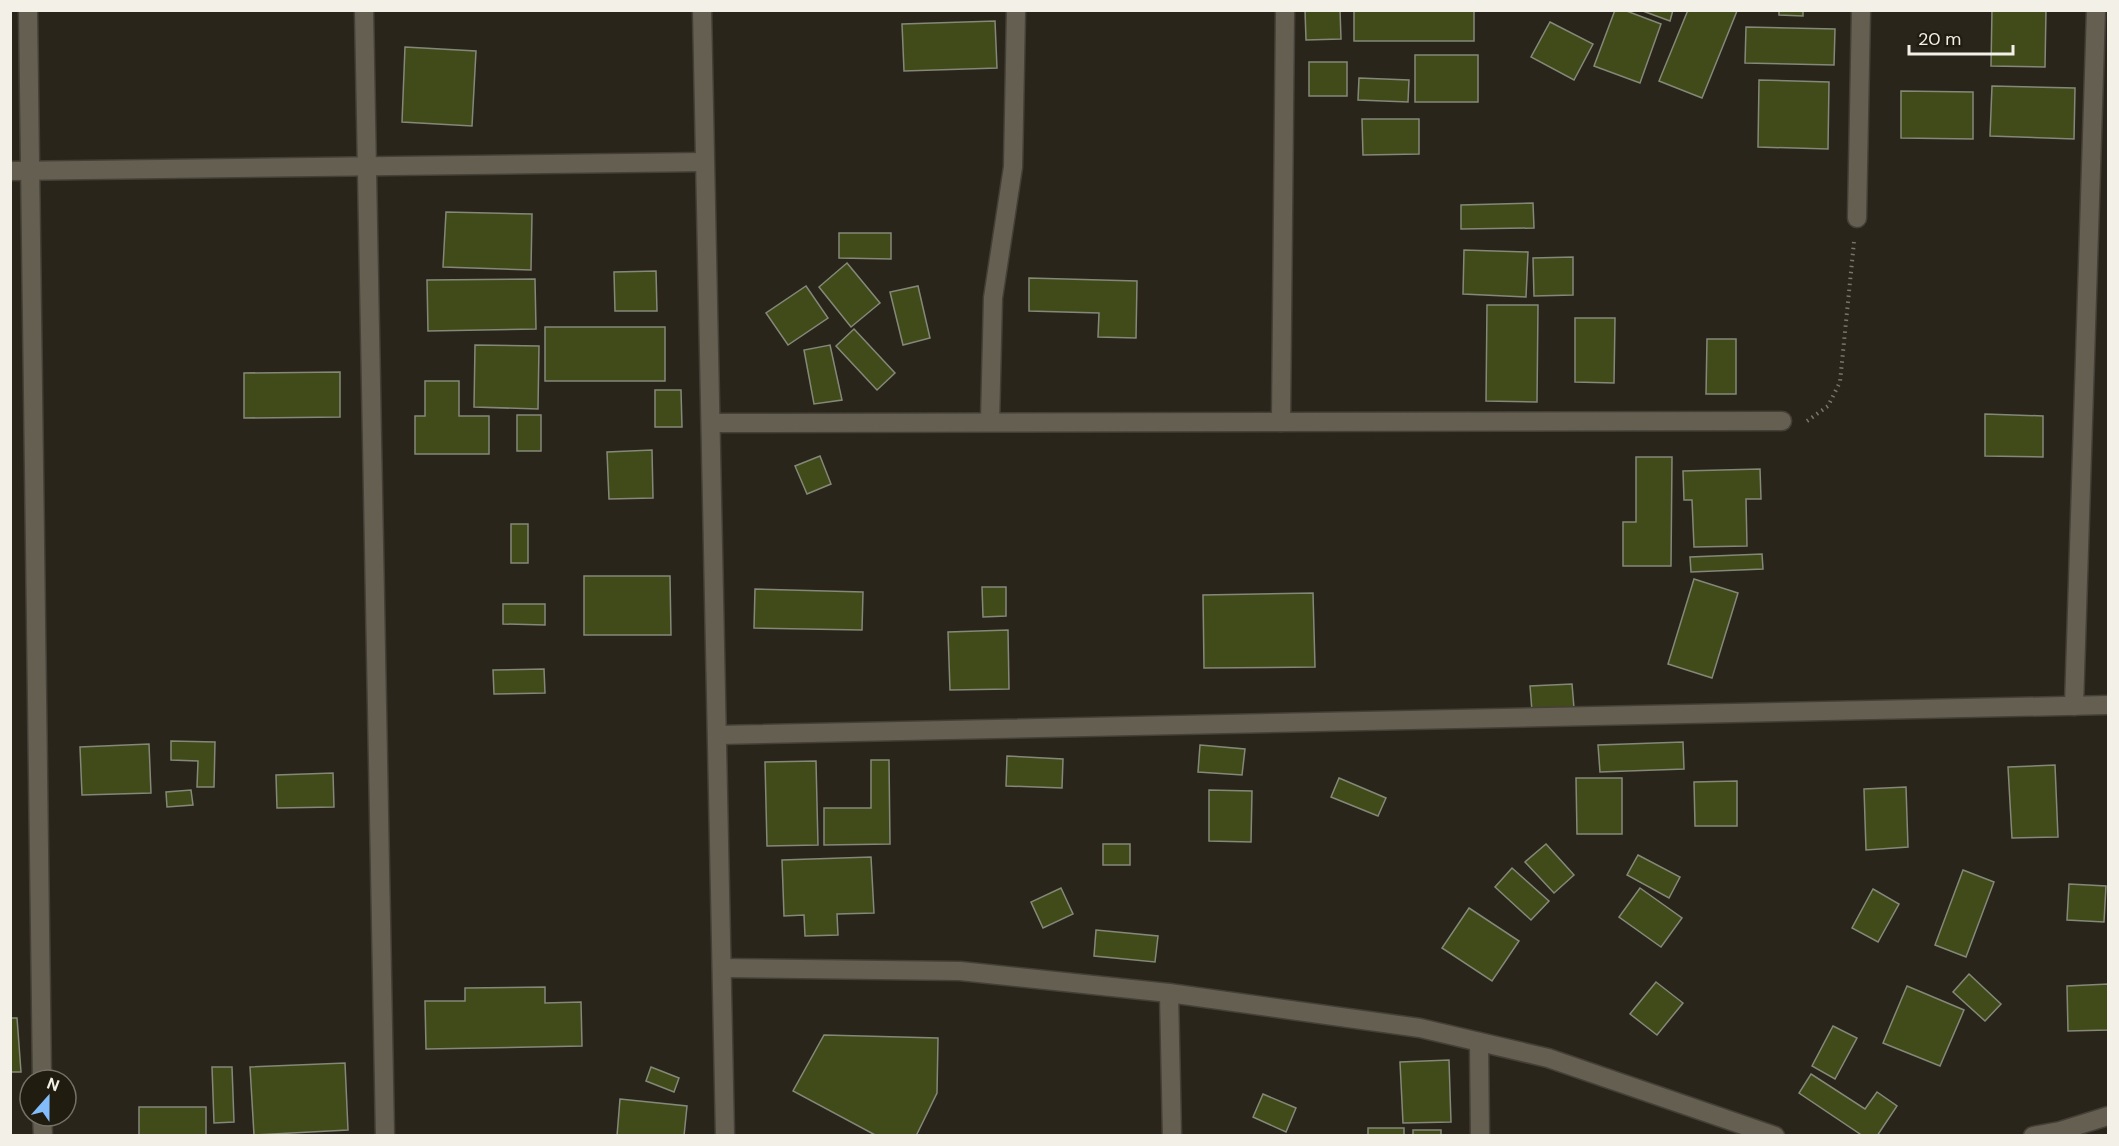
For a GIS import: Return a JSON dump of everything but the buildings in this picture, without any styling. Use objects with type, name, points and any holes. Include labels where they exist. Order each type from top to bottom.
[{"type":"street","points":[[28,10],[42,1068]]},
{"type":"street","points":[[364,10],[385,1136]]},
{"type":"street","points":[[702,10],[725,1136]]},
{"type":"street","points":[[990,422],[993,298],[1013,167],[1016,10]]},
{"type":"street","points":[[1281,422],[1285,10]]},
{"type":"street","points":[[1857,218],[1861,10]]},
{"type":"street","points":[[2074,706],[2096,10]]},
{"type":"street","points":[[10,171],[705,162]]},
{"type":"street","points":[[711,423],[1782,421]]},
{"type":"street","points":[[718,735],[2109,705]]},
{"type":"street","points":[[722,968],[960,971],[1169,993],[1420,1028],[1548,1058],[1775,1136]]},
{"type":"street","points":[[1169,993],[1173,1136]]},
{"type":"street","points":[[1479,1042],[1480,1136]]},
{"type":"street","points":[[2033,1136],[2060,1133],[2109,1116]]},
{"type":"path","points":[[1782,421],[1808,421],[1828,406],[1840,382],[1857,218]]}]
